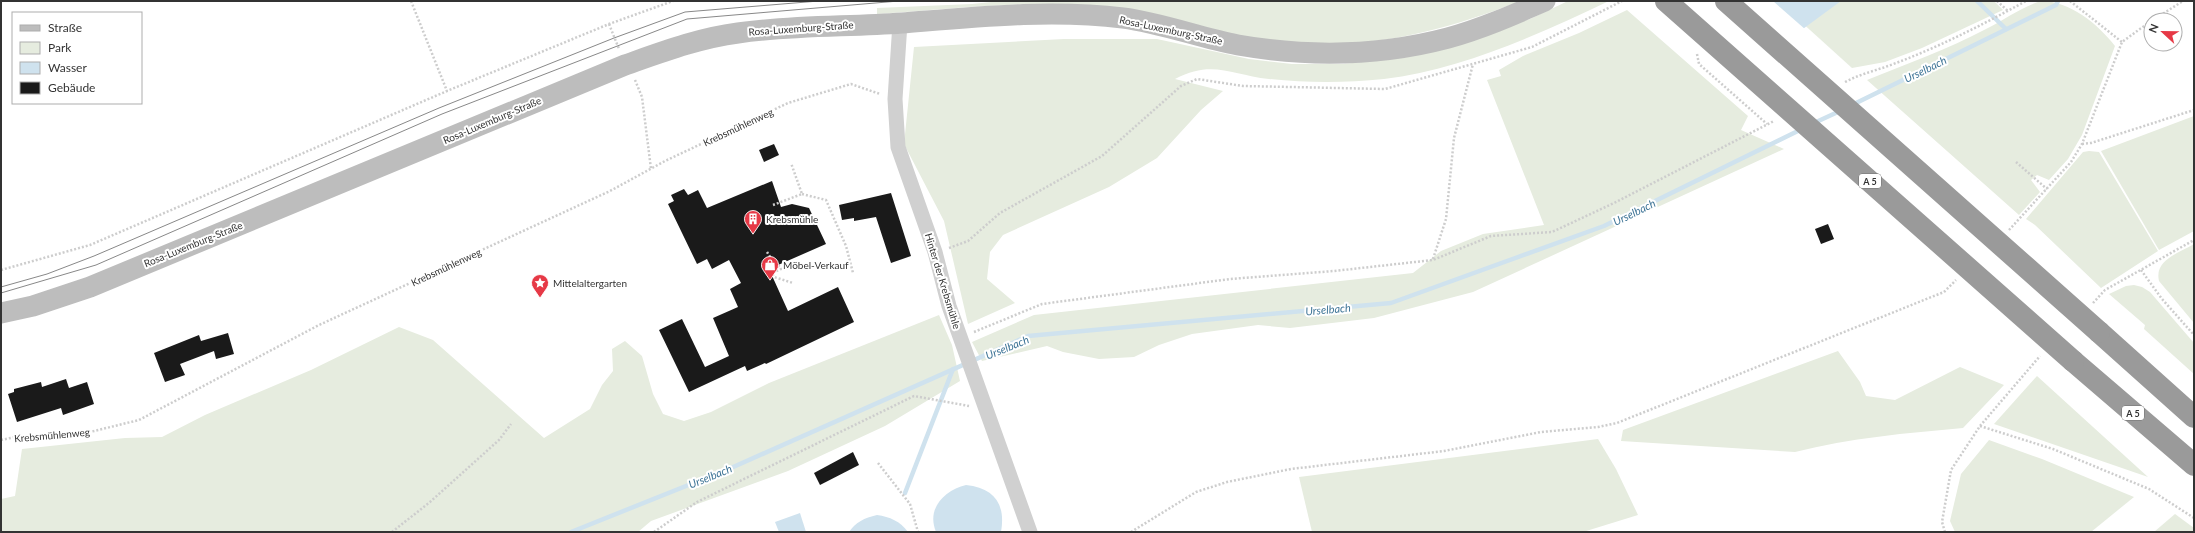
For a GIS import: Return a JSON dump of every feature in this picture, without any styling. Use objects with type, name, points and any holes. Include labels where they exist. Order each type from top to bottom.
[{"type":"highway","name":"A 5","points":[[1666,1],[2073,361],[2194,465]]},
{"type":"highway","points":[[1726,1],[2194,417]]},
{"type":"main road","name":"Rosa-Luxemburg-Straße","points":[[1,312],[33,306],[90,286],[627,70],[685,44],[736,33],[780,28],[900,23],[969,17],[1069,14],[1124,18],[1237,45],[1288,52],[1337,54],[1396,49],[1448,38],[1500,21],[1545,1]]},
{"type":"street","name":"Hinter der Krebsmühle","points":[[900,23],[895,99],[898,147],[935,252],[949,306],[973,369],[1030,532]]},
{"type":"path","points":[[411,1],[447,91]]},
{"type":"path","points":[[1,270],[90,245],[447,91],[609,24],[673,1]]},
{"type":"path","points":[[935,252],[968,241],[1000,213],[1102,156],[1181,86],[1197,79],[1243,86],[1385,89],[1532,47],[1622,1]]},
{"type":"path","points":[[1997,1],[2008,11]]},
{"type":"path","points":[[1840,85],[1860,74],[1896,64],[1957,37],[2026,1]]},
{"type":"path","points":[[2070,1],[2122,42],[2143,27]]},
{"type":"path","points":[[2166,12],[2183,1]]},
{"type":"path","points":[[609,24],[627,70],[638,86],[642,97],[651,169]]},
{"type":"path","points":[[1433,260],[1446,219],[1454,138],[1474,64]]},
{"type":"path","name":"Krebsmühlenweg","points":[[1,440],[14,437],[90,432],[139,420],[319,325],[610,191],[651,169],[788,104],[851,84],[887,96]]},
{"type":"path","points":[[2082,144],[2091,143],[2194,110]]},
{"type":"path","points":[[963,344],[1042,304],[1230,279],[1334,271],[1433,260],[1491,236],[1552,232],[1614,204],[1780,117]]},
{"type":"path","points":[[2016,162],[2047,190]]},
{"type":"path","points":[[791,163],[802,194]]},
{"type":"path","points":[[773,205],[802,194],[826,200],[846,246],[853,273]]},
{"type":"path","points":[[2122,281],[2194,240]]},
{"type":"path","points":[[767,252],[774,263],[770,265],[773,269],[779,266],[780,269],[772,273],[774,277],[793,283]]},
{"type":"path","points":[[2141,270],[2162,299],[2194,335]]},
{"type":"path","points":[[1945,532],[1942,522],[1951,470],[1980,426],[2028,369]]},
{"type":"path","points":[[1131,532],[1196,492],[1227,482],[1291,469],[1444,451],[1541,432],[1598,427],[1617,423],[1723,381]]},
{"type":"path","points":[[654,532],[697,502],[914,396],[938,399],[986,409]]},
{"type":"path","points":[[392,532],[430,502],[499,440],[511,424]]},
{"type":"path","points":[[1980,426],[2053,449],[2149,489],[2194,518]]},
{"type":"path","points":[[878,463],[910,504],[918,532]]},
{"type":"green space","points":[[1001,1],[1520,1],[1429,31],[1398,38],[1335,44],[1303,44],[1271,41],[1227,33],[1119,9],[1070,4],[1015,5],[877,14],[877,8],[972,4]]},
{"type":"green space","points":[[1568,1],[1609,1],[1556,26],[1500,49],[1442,68],[1413,74],[1384,79],[1341,82],[1312,82],[1269,79],[1211,69],[1188,73],[1175,79],[1223,91],[1201,110],[1157,158],[1109,187],[1003,235],[990,252],[987,279],[1015,303],[968,324],[944,221],[904,144],[914,47],[1064,39],[1157,39],[1249,59],[1292,64],[1343,64],[1408,57],[1530,19]]},
{"type":"green space","points":[[1778,1],[1994,1],[2003,10],[1922,48],[1885,62],[1852,68]]},
{"type":"green space","points":[[2041,1],[2052,2],[2073,9],[2092,22],[2115,46],[2082,135],[2068,159],[2049,180],[2037,175],[2031,180],[2040,192],[2019,215],[1867,80],[1957,43],[2020,10]]},
{"type":"green space","points":[[1627,10],[1748,116],[1741,130],[1784,149],[1473,292],[1374,318],[1290,328],[1258,325],[1192,334],[1159,345],[1134,357],[1099,359],[1063,352],[1047,346],[982,361],[972,342],[1034,315],[1413,273],[1441,251],[1483,234],[1544,225],[1487,80],[1501,76],[1499,70],[1523,56],[1579,33]]},
{"type":"green space","points":[[2194,116],[2194,231],[2159,250],[2101,151]]},
{"type":"green space","points":[[2083,152],[2099,152],[2158,251],[2101,288],[2035,225],[2026,219]]},
{"type":"green space","points":[[2194,244],[2194,323],[2159,281],[2158,274],[2164,262],[2175,254]]},
{"type":"green space","points":[[2134,285],[2142,287],[2150,292],[2194,343],[2194,374],[2144,329],[2145,325],[2109,294],[2126,286]]},
{"type":"green space","points":[[939,315],[952,345],[960,381],[885,426],[788,471],[651,521],[638,532],[1,532],[1,499],[15,496],[22,449],[125,438],[162,437],[205,415],[311,370],[399,327],[433,340],[544,438],[590,409],[602,385],[613,371],[612,349],[625,341],[642,356],[653,394],[663,414],[684,421],[711,412],[769,383]]},
{"type":"green space","points":[[1838,351],[1860,382],[1866,396],[1895,400],[1960,367],[2004,385],[1963,428],[1900,434],[1837,443],[1795,452],[1621,441],[1623,430]]},
{"type":"green space","points":[[2037,376],[2148,477],[1994,424]]},
{"type":"green space","points":[[1598,439],[1616,469],[1638,515],[1583,532],[1312,532],[1299,477]]},
{"type":"green space","points":[[1989,440],[2042,459],[2134,497],[2091,532],[1955,532],[1950,521],[1961,474]]},
{"type":"green space","points":[[2175,514],[2194,528],[2194,532],[2154,532]]},
{"type":"water","points":[[1753,1],[1841,1],[1754,65]]},
{"type":"water","points":[[966,485],[984,490],[996,499],[1002,513],[1001,532],[936,532],[934,515],[939,501],[951,491]]},
{"type":"water","points":[[800,513],[806,532],[779,532],[775,522]]},
{"type":"water","points":[[877,515],[894,520],[902,525],[908,532],[849,532],[861,521]]},
{"type":"pier","points":[[1750,1],[1773,1],[1806,30],[1755,67],[1730,52]]},
{"type":"building","points":[[774,144],[779,155],[764,162],[759,150]]},
{"type":"building","points":[[772,181],[781,207],[792,204],[809,208],[826,244],[769,269],[788,311],[838,287],[854,322],[766,364],[765,363],[747,371],[745,366],[689,392],[659,330],[682,319],[705,367],[729,356],[713,318],[738,307],[730,289],[741,283],[729,260],[712,269],[707,259],[697,264],[668,204],[674,201],[671,195],[684,189],[688,195],[698,190],[707,208]]},
{"type":"building","points":[[891,193],[911,256],[891,263],[876,217],[854,221],[854,218],[842,220],[839,205]]},
{"type":"building","points":[[1828,224],[1834,239],[1821,244],[1815,229]]},
{"type":"building","points":[[228,333],[234,354],[216,359],[214,351],[180,364],[185,375],[165,382],[154,353],[199,335],[201,341]]},
{"type":"building","points":[[66,379],[69,388],[87,382],[94,404],[63,415],[61,408],[17,422],[8,394],[14,392],[14,389],[41,382],[42,387]]},
{"type":"building","points":[[853,452],[859,465],[820,485],[814,473]]},
{"type":"waterway","points":[[1977,1],[2006,29]]},
{"type":"waterway","name":"Urselbach","points":[[1852,105],[2056,5],[2058,1]]},
{"type":"waterway","name":"Urselbach","points":[[1814,123],[1840,111]]},
{"type":"waterway","name":"Urselbach","points":[[571,532],[731,468],[1028,336],[1391,303],[1604,226],[1802,129]]},
{"type":"waterway","points":[[905,493],[953,369]]},
{"type":"tram line","points":[[1,287],[47,274],[94,256],[439,108],[614,38],[685,12],[819,1]]},
{"type":"tram line","points":[[1,293],[96,265],[442,114],[687,19],[899,1]]},
{"type":"place","name":"Krebsmühle","points":[[753,234]]},
{"type":"place","name":"Möbel-Verkauf","points":[[770,280]]},
{"type":"place","name":"Mittelaltergarten","points":[[540,298]]}]
